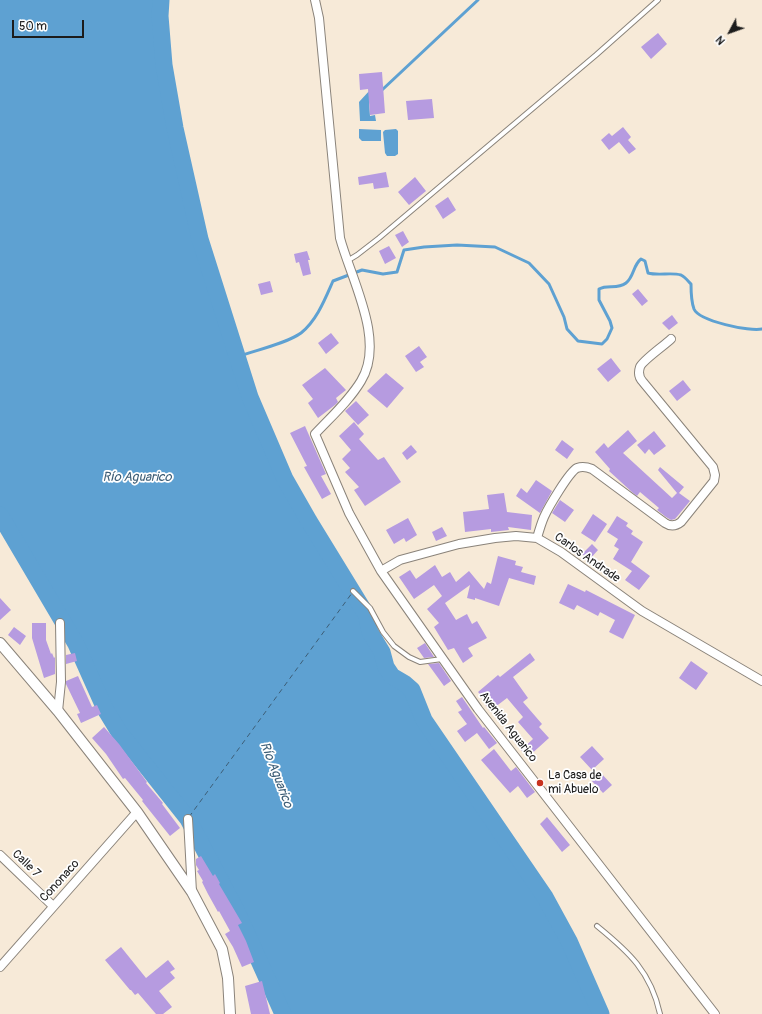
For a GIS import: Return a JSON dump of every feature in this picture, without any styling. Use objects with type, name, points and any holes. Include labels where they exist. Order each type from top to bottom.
[{"type":"street","points":[[315,0],[319,18],[340,238],[346,261]]},
{"type":"street","name":"Avenida Aguarico","points":[[346,261],[363,305],[369,335],[369,362],[362,380],[350,397],[315,434],[349,513],[382,571],[478,709],[715,1014]]},
{"type":"street","points":[[537,538],[544,517],[554,500],[574,471],[579,467],[588,467],[592,469],[670,526],[681,522],[714,481],[715,475],[713,467],[639,376],[641,365],[671,339]]},
{"type":"street","name":"Carlos Andrade","points":[[382,571],[400,560],[458,544],[516,536],[537,538],[562,552],[642,610],[762,681]]},
{"type":"street","points":[[58,711],[61,682],[60,623]]},
{"type":"street","points":[[0,643],[58,711],[137,812],[192,892],[222,949],[228,978],[230,1014]]},
{"type":"street","name":"Cononaco","points":[[0,967],[137,812]]},
{"type":"street","points":[[188,819],[192,892]]},
{"type":"street","name":"Calle 7","points":[[0,855],[53,906]]},
{"type":"lane","points":[[346,261],[357,255],[379,238],[596,55],[658,0]]},
{"type":"lane","points":[[353,591],[370,608],[383,632],[394,646],[409,657],[420,662],[442,659]]},
{"type":"lane","points":[[597,926],[627,951],[645,975],[657,997],[660,1014]]},
{"type":"water","name":"Río Aguarico","points":[[0,0],[161,0],[160,16],[164,65],[175,128],[200,239],[250,397],[285,479],[366,614],[370,632],[382,652],[386,667],[392,676],[412,690],[424,720],[545,897],[569,941],[601,1014],[283,1014],[237,912],[188,819],[119,732],[105,709],[76,644],[0,515]]},
{"type":"water","points":[[370,90],[384,100],[369,102],[370,116],[375,115],[376,121],[360,121],[359,102]]},
{"type":"water","points":[[359,129],[381,130],[381,141],[362,141],[359,138]]},
{"type":"water","points":[[396,129],[398,131],[398,154],[395,156],[387,156],[385,153],[383,132],[385,130]]},
{"type":"building","points":[[658,33],[667,44],[651,59],[641,47]]},
{"type":"building","points":[[382,72],[385,113],[370,115],[368,89],[360,90],[359,74]]},
{"type":"building","points":[[432,99],[434,118],[408,120],[406,101]]},
{"type":"building","points":[[623,127],[631,137],[628,140],[636,149],[629,154],[619,142],[609,150],[601,140],[609,133],[612,136]]},
{"type":"building","points":[[386,172],[389,187],[374,189],[373,183],[359,185],[358,177]]},
{"type":"building","points":[[415,177],[426,191],[409,205],[398,192]]},
{"type":"building","points":[[448,197],[456,210],[443,219],[435,206]]},
{"type":"building","points":[[403,231],[409,242],[402,247],[395,235]]},
{"type":"building","points":[[389,246],[396,258],[385,264],[379,251]]},
{"type":"building","points":[[307,251],[310,260],[308,260],[311,274],[303,276],[299,262],[296,263],[294,254]]},
{"type":"building","points":[[270,281],[273,292],[261,295],[258,284]]},
{"type":"building","points":[[638,289],[648,301],[642,306],[632,294]]},
{"type":"building","points":[[672,315],[678,323],[669,330],[662,323]]},
{"type":"building","points":[[331,333],[339,343],[326,354],[318,343]]},
{"type":"building","points":[[419,346],[427,357],[420,362],[424,367],[416,372],[405,356]]},
{"type":"building","points":[[611,358],[621,371],[608,382],[597,369]]},
{"type":"building","points":[[325,368],[346,390],[336,398],[338,402],[335,405],[318,418],[308,403],[313,399],[302,385]]},
{"type":"building","points":[[386,373],[404,388],[387,408],[367,391]]},
{"type":"building","points":[[683,380],[691,390],[677,401],[669,391]]},
{"type":"building","points":[[356,401],[369,415],[358,425],[345,411]]},
{"type":"building","points":[[354,422],[364,434],[359,439],[378,460],[384,457],[401,482],[365,506],[354,490],[359,487],[345,472],[350,468],[342,459],[351,450],[339,436]]},
{"type":"building","points":[[305,426],[326,474],[321,476],[331,494],[322,499],[304,467],[307,466],[290,433]]},
{"type":"building","points":[[628,430],[637,441],[623,453],[672,498],[677,493],[658,470],[660,467],[684,487],[679,493],[690,501],[675,519],[671,520],[666,517],[657,510],[659,508],[640,492],[637,496],[633,493],[609,471],[610,469],[595,452],[604,443],[608,448]]},
{"type":"building","points":[[654,431],[666,446],[654,455],[649,449],[645,454],[637,445]]},
{"type":"building","points":[[562,440],[574,449],[567,459],[555,450]]},
{"type":"building","points":[[411,445],[417,452],[407,460],[402,453]]},
{"type":"building","points":[[536,480],[552,491],[540,513],[516,496],[521,488],[527,493]]},
{"type":"building","points":[[504,493],[507,512],[532,515],[531,530],[508,527],[509,530],[491,532],[491,529],[465,532],[463,512],[489,509],[487,495]]},
{"type":"building","points":[[560,500],[574,510],[565,522],[552,513]]},
{"type":"building","points":[[593,514],[607,524],[595,542],[581,533]]},
{"type":"building","points":[[617,516],[628,523],[626,526],[633,531],[631,534],[643,542],[631,562],[650,576],[639,590],[625,580],[632,571],[613,559],[619,549],[614,546],[618,539],[607,532]]},
{"type":"building","points":[[408,518],[417,535],[406,542],[404,538],[394,544],[386,530]]},
{"type":"building","points":[[442,527],[447,536],[436,541],[432,532]]},
{"type":"building","points":[[592,544],[598,550],[589,560],[582,554]]},
{"type":"building","points":[[498,556],[516,561],[515,565],[523,567],[521,572],[536,576],[534,585],[509,578],[499,606],[475,598],[475,600],[467,598],[470,585],[445,603],[456,620],[467,614],[472,624],[477,621],[487,638],[468,648],[473,656],[463,663],[454,648],[448,650],[434,627],[439,623],[427,609],[442,596],[434,585],[414,599],[399,577],[410,570],[416,579],[435,565],[442,577],[450,572],[456,582],[469,571],[484,589],[487,582],[491,584]]},
{"type":"building","points":[[568,584],[585,592],[586,590],[635,615],[623,639],[609,632],[615,620],[600,612],[598,616],[577,605],[574,610],[559,603]]},
{"type":"building","points":[[0,598],[11,610],[0,620]]},
{"type":"building","points":[[32,623],[46,623],[46,640],[51,654],[52,653],[54,658],[55,657],[55,674],[44,678],[32,638]]},
{"type":"building","points":[[14,627],[26,636],[20,645],[8,635]]},
{"type":"building","points":[[425,643],[434,657],[424,658],[417,648]]},
{"type":"building","points":[[75,653],[77,661],[66,664],[66,655]]},
{"type":"building","points":[[530,653],[535,660],[513,677],[528,698],[523,702],[542,724],[539,727],[549,738],[528,757],[521,750],[533,739],[518,722],[523,717],[507,698],[490,711],[485,704],[487,702],[478,692],[498,675],[500,677]]},
{"type":"building","points":[[691,661],[708,673],[696,690],[679,678]]},
{"type":"building","points":[[439,663],[451,681],[444,686],[428,664]]},
{"type":"building","points":[[78,676],[92,707],[97,705],[101,714],[81,723],[77,714],[80,713],[66,684],[66,681]]},
{"type":"building","points":[[462,697],[483,728],[484,727],[497,743],[489,749],[477,733],[465,742],[457,731],[467,724],[458,712],[462,710],[456,701]]},
{"type":"building","points":[[104,727],[119,744],[180,828],[170,836],[142,801],[143,800],[125,778],[123,779],[106,754],[92,738]]},
{"type":"building","points":[[592,746],[604,759],[592,770],[580,757]]},
{"type":"building","points":[[494,749],[511,771],[516,767],[535,792],[527,798],[518,786],[510,793],[481,760]]},
{"type":"building","points":[[600,772],[612,785],[603,793],[591,780]]},
{"type":"building","points":[[547,817],[570,845],[562,852],[540,824]]},
{"type":"building","points":[[201,856],[213,876],[215,874],[220,883],[219,884],[242,923],[238,925],[254,962],[242,967],[225,934],[230,931],[208,894],[197,871],[199,870],[196,865],[196,859]]},
{"type":"building","points":[[121,947],[146,978],[168,960],[175,969],[170,972],[175,978],[159,991],[172,1007],[163,1014],[156,1014],[138,993],[135,995],[105,960]]},
{"type":"building","points":[[262,981],[270,1014],[251,1014],[245,986]]},
{"type":"waterway","points":[[161,0],[160,16],[164,65],[175,128],[200,239],[250,397],[285,479],[366,614],[370,632],[382,652],[386,667],[392,676],[412,690],[424,720],[545,897],[569,941],[601,1014]]},
{"type":"waterway","points":[[382,90],[478,0]]},
{"type":"waterway","points":[[234,358],[287,341],[301,333],[316,316],[333,281],[362,270],[383,274],[397,272],[404,250],[457,245],[495,247],[529,263],[549,284],[564,317],[567,329],[578,341],[602,344],[607,339],[612,328],[599,300],[599,289],[619,286],[626,283],[631,278],[636,264],[641,259],[645,261],[648,273],[677,274],[685,278],[691,284],[694,309],[705,318],[725,325],[747,329],[762,329]]},
{"type":"waterway","points":[[0,515],[76,644],[105,709],[119,732],[188,819],[237,912],[283,1014]]},
{"type":"ferry route","points":[[189,817],[352,593]]},
{"type":"place","name":"La Casa de mi Abuelo","points":[[540,783]]}]
